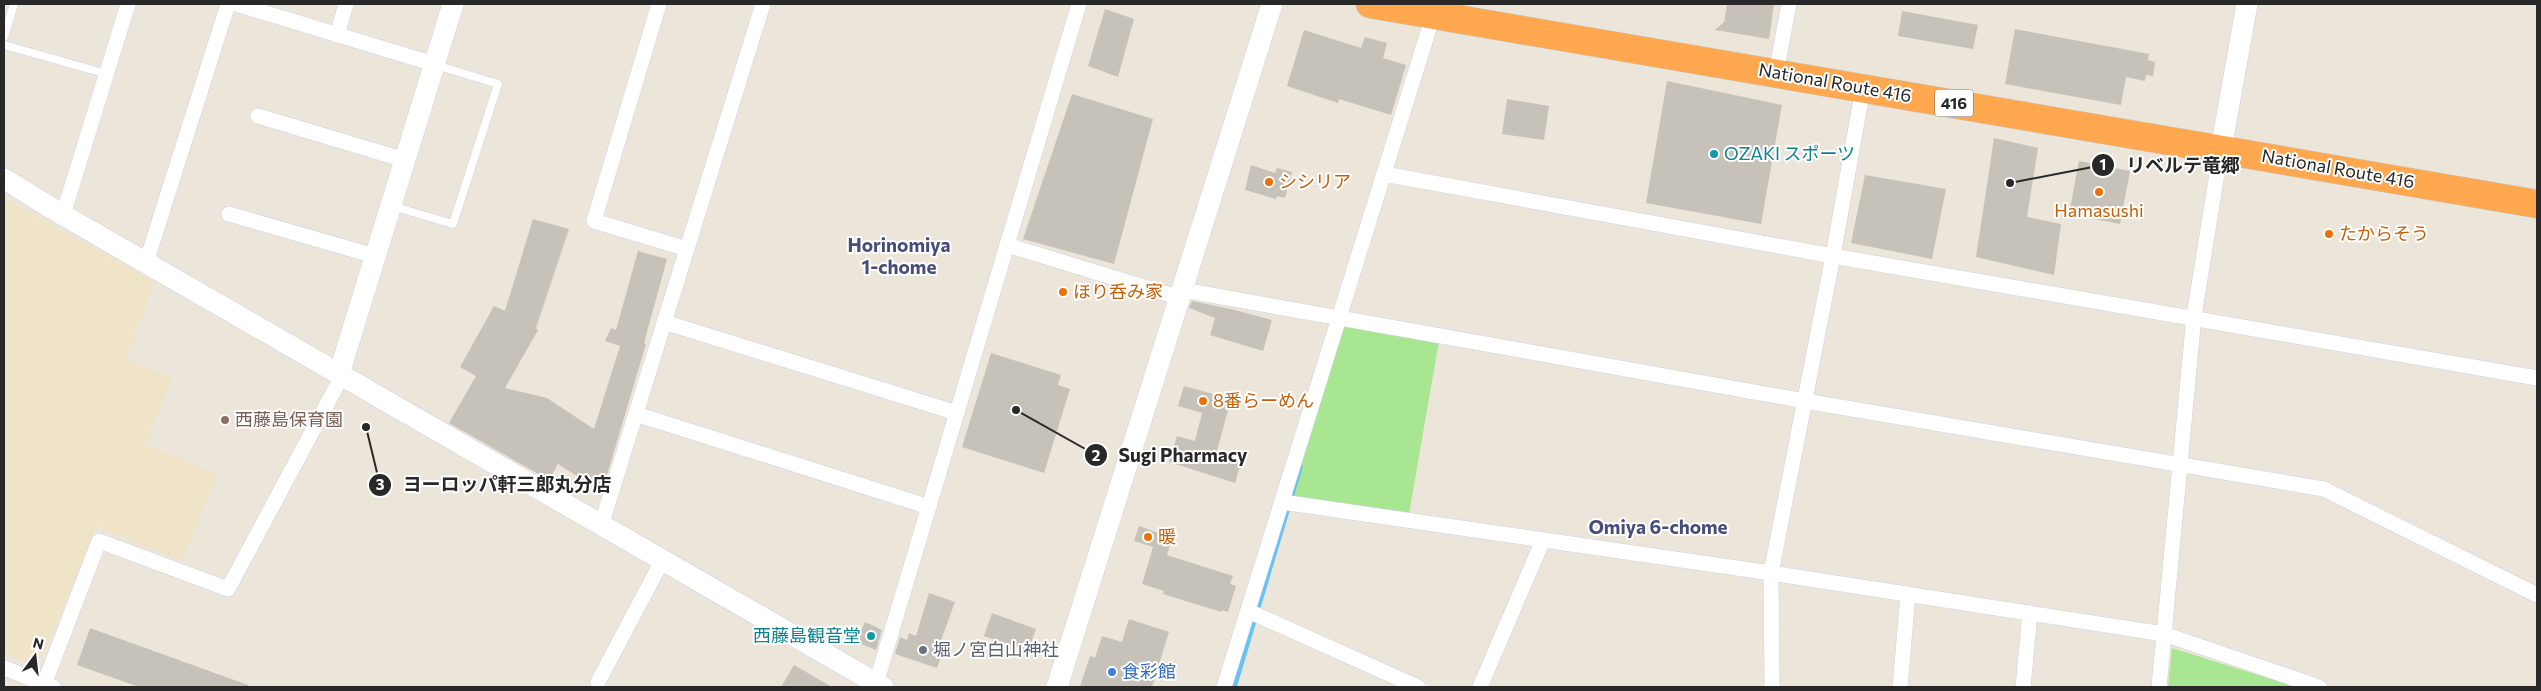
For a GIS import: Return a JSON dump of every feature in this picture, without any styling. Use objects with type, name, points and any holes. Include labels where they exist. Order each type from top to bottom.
[{"type":"highway","name":"National Route 416","points":[[1370,4],[2537,204]]},
{"type":"street","points":[[63,215],[128,4]]},
{"type":"street","points":[[146,263],[228,4]]},
{"type":"street","points":[[236,4],[434,64]]},
{"type":"street","points":[[337,35],[346,4]]},
{"type":"street","points":[[4,668],[46,686],[99,541],[228,589],[340,375],[453,4]]},
{"type":"street","points":[[659,4],[594,221],[687,249]]},
{"type":"street","points":[[601,526],[763,4]]},
{"type":"street","points":[[4,179],[63,215],[878,686],[928,507],[1079,4]]},
{"type":"street","points":[[1057,687],[1272,4]]},
{"type":"street","points":[[1776,73],[1789,4]]},
{"type":"street","points":[[2159,687],[2194,316],[2247,4]]},
{"type":"street","points":[[1224,687],[1433,16]]},
{"type":"street","points":[[1772,687],[1771,573],[1833,256],[1862,88]]},
{"type":"street","points":[[258,116],[405,160]]},
{"type":"street","points":[[1384,174],[1833,256],[2194,316],[2537,378]]},
{"type":"street","points":[[229,214],[375,256]]},
{"type":"street","points":[[1007,245],[1182,294],[1339,317],[1805,400],[2324,489],[2537,595]]},
{"type":"street","points":[[664,322],[956,413]]},
{"type":"street","points":[[636,414],[928,507]]},
{"type":"street","points":[[1282,502],[1771,573],[2164,634],[2319,687]]},
{"type":"street","points":[[1480,687],[1544,540]]},
{"type":"street","points":[[600,685],[662,561]]},
{"type":"street","points":[[1900,687],[1908,594]]},
{"type":"street","points":[[1248,611],[1418,687]]},
{"type":"street","points":[[2023,687],[2030,613]]},
{"type":"lane","points":[[4,37],[14,4]]},
{"type":"lane","points":[[4,45],[107,74]]},
{"type":"lane","points":[[391,206],[453,224],[498,84],[434,64]]},
{"type":"shaded area","points":[[4,198],[155,282],[125,360],[172,377],[145,445],[218,474],[184,556],[178,560],[97,526],[43,656],[27,662],[4,653]]},
{"type":"green space","points":[[1339,317],[1440,335],[1408,520],[1282,502]]},
{"type":"green space","points":[[2172,648],[2296,687],[2168,687]]},
{"type":"building","points":[[1727,4],[1774,4],[1769,39],[1715,30],[1724,22]]},
{"type":"building","points":[[1105,9],[1134,19],[1118,77],[1088,66]]},
{"type":"building","points":[[1902,11],[1978,25],[1973,49],[1898,36]]},
{"type":"building","points":[[2015,29],[2149,54],[2148,60],[2155,62],[2153,76],[2146,75],[2145,81],[2126,77],[2121,105],[2005,84]]},
{"type":"building","points":[[1304,30],[1361,48],[1365,37],[1387,43],[1383,58],[1406,65],[1391,115],[1339,99],[1338,103],[1287,86]]},
{"type":"building","name":"OZAKI スポーツ","points":[[1667,81],[1782,105],[1761,224],[1646,203]]},
{"type":"building","points":[[1072,94],[1153,119],[1114,264],[1023,239]]},
{"type":"building","points":[[1507,99],[1549,106],[1544,140],[1502,134]]},
{"type":"building","points":[[1994,138],[2038,148],[2027,217],[2061,224],[2054,275],[1976,257]]},
{"type":"building","name":"Hamasushi","points":[[2079,161],[2130,171],[2120,224],[2069,214]]},
{"type":"building","points":[[1251,165],[1275,173],[1277,168],[1292,172],[1285,198],[1277,196],[1276,199],[1245,190]]},
{"type":"building","name":"OZAKI スポーツ","points":[[1865,175],[1946,189],[1932,259],[1851,243]]},
{"type":"building","points":[[533,219],[569,229],[536,328],[538,330],[505,388],[547,398],[594,429],[620,346],[605,341],[611,328],[616,330],[638,251],[667,259],[644,343],[646,344],[602,492],[558,464],[549,480],[449,423],[476,376],[460,367],[494,306],[505,311]]},
{"type":"building","points":[[1192,301],[1272,320],[1263,351],[1210,335],[1215,318],[1189,308]]},
{"type":"building","points":[[991,353],[1061,375],[1058,385],[1070,389],[1044,473],[962,447]]},
{"type":"building","points":[[1184,386],[1231,399],[1217,451],[1242,459],[1235,483],[1169,462],[1177,436],[1195,441],[1202,413],[1178,406]]},
{"type":"building","points":[[1139,526],[1172,538],[1167,555],[1233,576],[1230,584],[1236,586],[1228,612],[1222,610],[1221,612],[1163,594],[1164,591],[1142,584],[1153,547],[1134,541]]},
{"type":"building","points":[[929,593],[955,602],[940,643],[945,645],[937,668],[895,654],[900,637],[907,640],[909,633],[916,636]]},
{"type":"building","points":[[992,613],[1036,629],[1028,651],[984,636]]},
{"type":"building","points":[[1129,619],[1169,632],[1152,687],[1080,687],[1090,656],[1095,658],[1102,636],[1122,642]]},
{"type":"building","name":"西藤島観音堂","points":[[865,622],[882,630],[876,650],[856,642]]},
{"type":"building","points":[[90,628],[248,685],[248,687],[139,687],[77,665]]},
{"type":"building","points":[[794,665],[832,687],[781,687]]},
{"type":"waterway","points":[[1234,687],[1300,467]]},
{"type":"place","name":"OZAKI スポーツ","points":[[1714,154]]},
{"type":"place","name":"シシリア","points":[[1269,182]]},
{"type":"place","name":"リベルテ竜郷","points":[[2010,183]]},
{"type":"place","name":"Hamasushi","points":[[2099,192]]},
{"type":"place","name":"たからそう","points":[[2329,234]]},
{"type":"place","name":"ほり呑み家","points":[[1063,292]]},
{"type":"place","name":"8番らーめん","points":[[1203,401]]},
{"type":"place","name":"Sugi Pharmacy","points":[[1016,410]]},
{"type":"place","name":"西藤島保育園","points":[[225,420]]},
{"type":"place","name":"ヨーロッパ軒三郎丸分店","points":[[366,427]]},
{"type":"place","name":"暖","points":[[1148,537]]},
{"type":"place","name":"西藤島観音堂","points":[[871,636]]},
{"type":"place","name":"堀ノ宮白山神社","points":[[923,650]]},
{"type":"place","name":"食彩館","points":[[1112,672]]},
{"type":"district","name":"Horinomiya 1-chome","points":[[899,256]]},
{"type":"district","name":"Omiya 6-chome","points":[[1658,527]]}]
